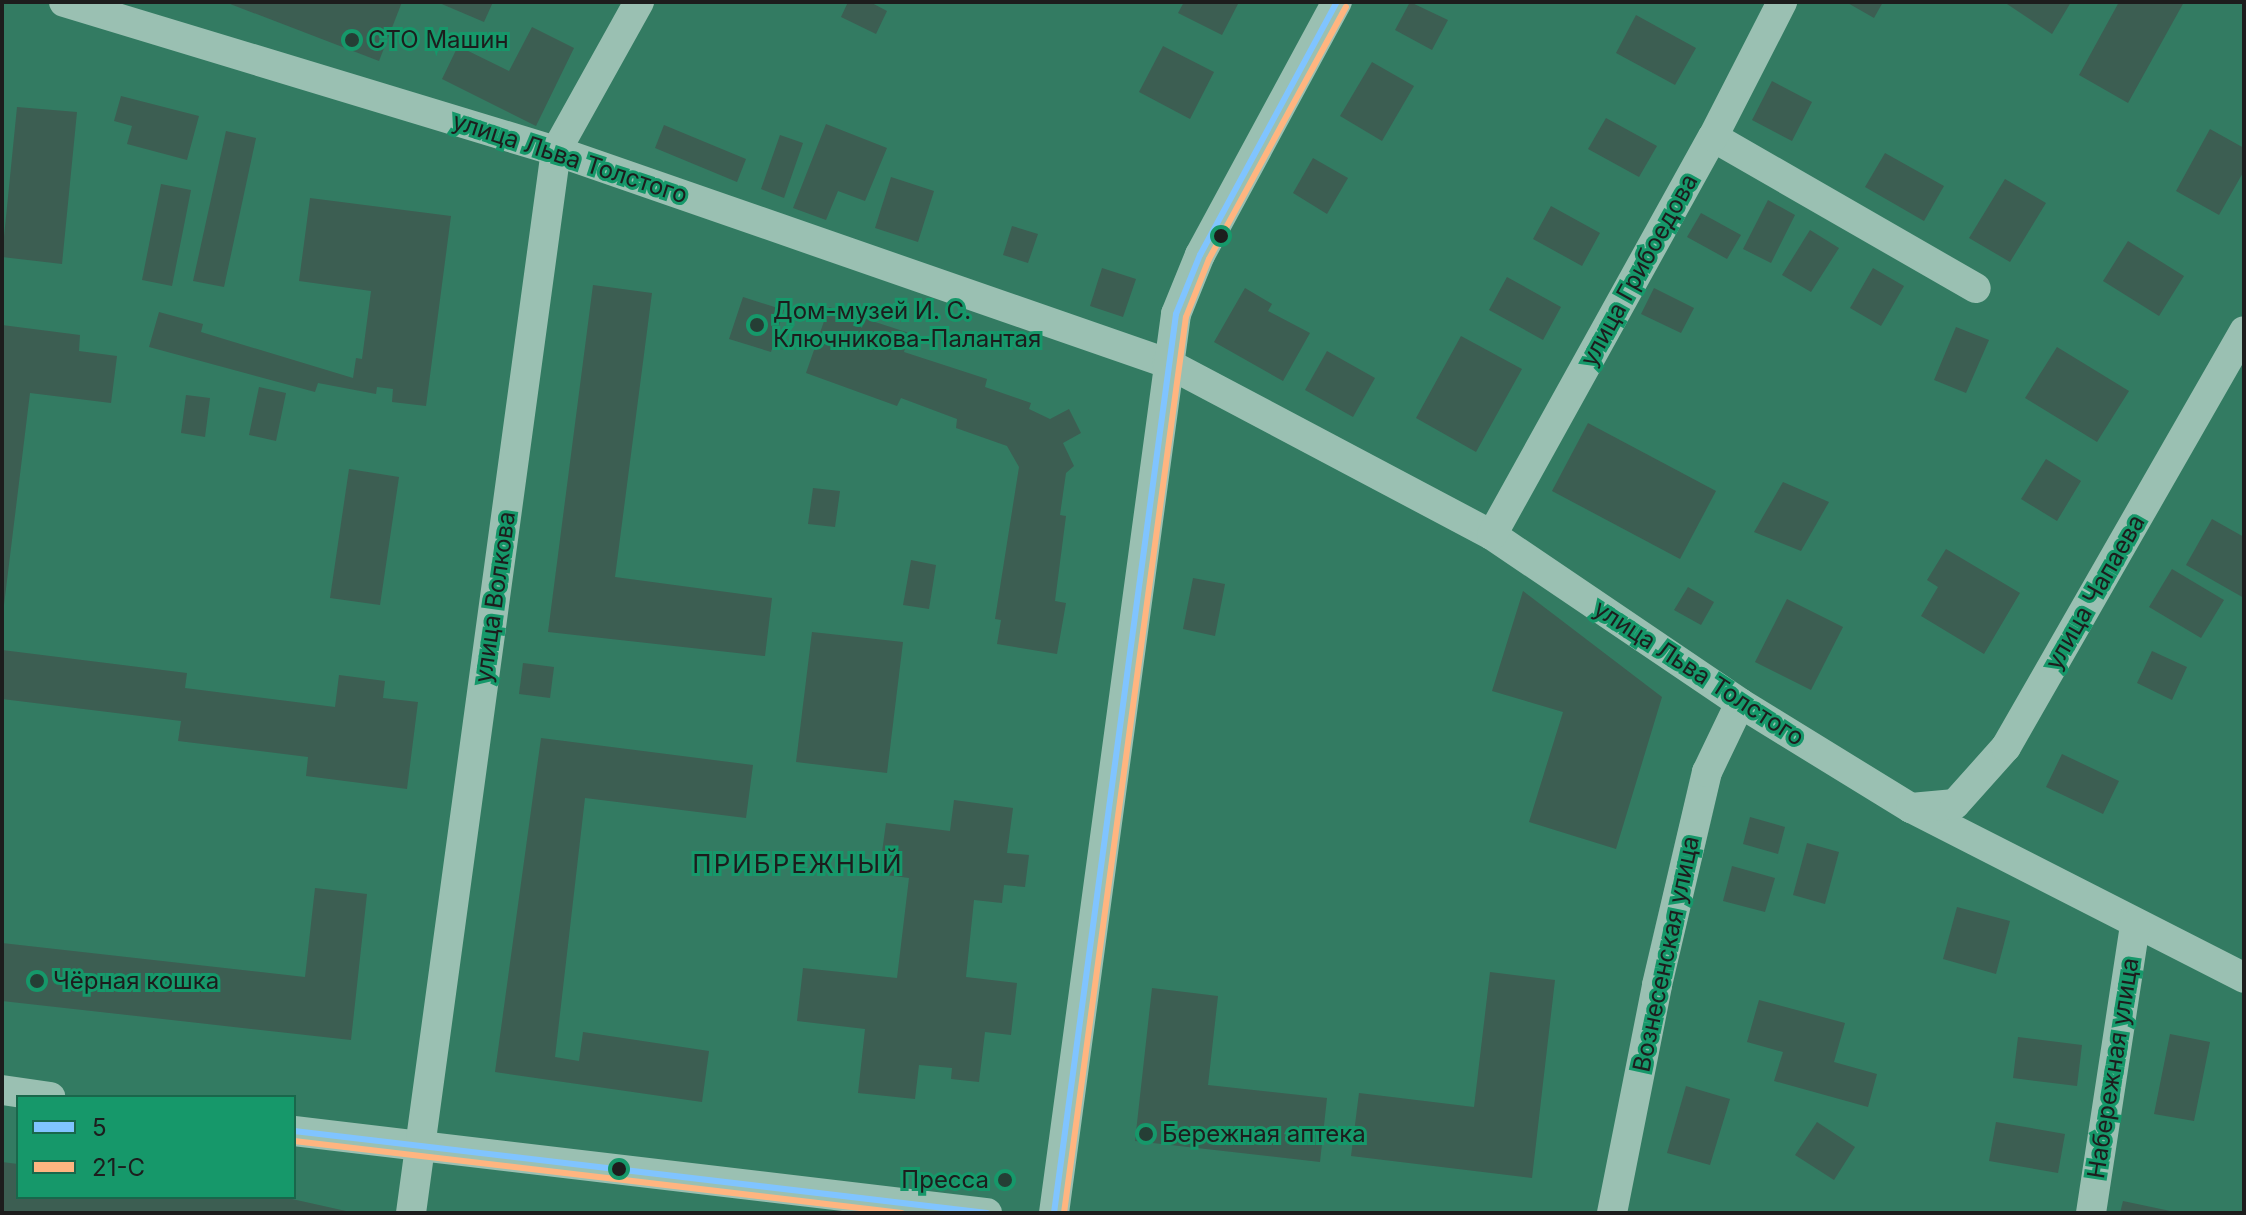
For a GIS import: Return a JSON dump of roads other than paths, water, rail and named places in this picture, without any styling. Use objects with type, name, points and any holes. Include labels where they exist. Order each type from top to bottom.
[{"type":"street","name":"улица Льва Толстого","points":[[64,2],[556,151],[1167,363],[1492,535],[1740,703],[1911,808],[2244,978]]},
{"type":"street","name":"улица Волкова","points":[[411,1213],[556,151],[639,2]]},
{"type":"street","points":[[1054,1213],[1176,314],[1200,255],[1337,2]]},
{"type":"street","name":"улица Грибоедова","points":[[1492,535],[1713,137],[1782,2]]},
{"type":"street","points":[[1713,137],[1976,288]]},
{"type":"street","name":"улица Чапаева","points":[[1911,808],[1955,804],[2006,747],[2244,331]]},
{"type":"street","name":"Вознесенская улица","points":[[1612,1213],[1657,985],[1707,772],[1740,703]]},
{"type":"street","name":"Набережная улица","points":[[2091,1213],[2135,924]]},
{"type":"street","points":[[2,1090],[36,1095]]},
{"type":"street","points":[[296,1131],[420,1149],[987,1213]]},
{"type":"place","name":"СТО Машин","points":[[352,40]]},
{"type":"place","name":"Дом-музей И. С. Ключникова-Палантая","points":[[757,325]]},
{"type":"place","name":"Чёрная кошка","points":[[37,981]]},
{"type":"place","name":"Бережная аптека","points":[[1146,1134]]},
{"type":"place","name":"Пресса","points":[[1005,1180]]},
{"type":"district","name":"ПРИБРЕЖНЫЙ","points":[[798,864]]}]
